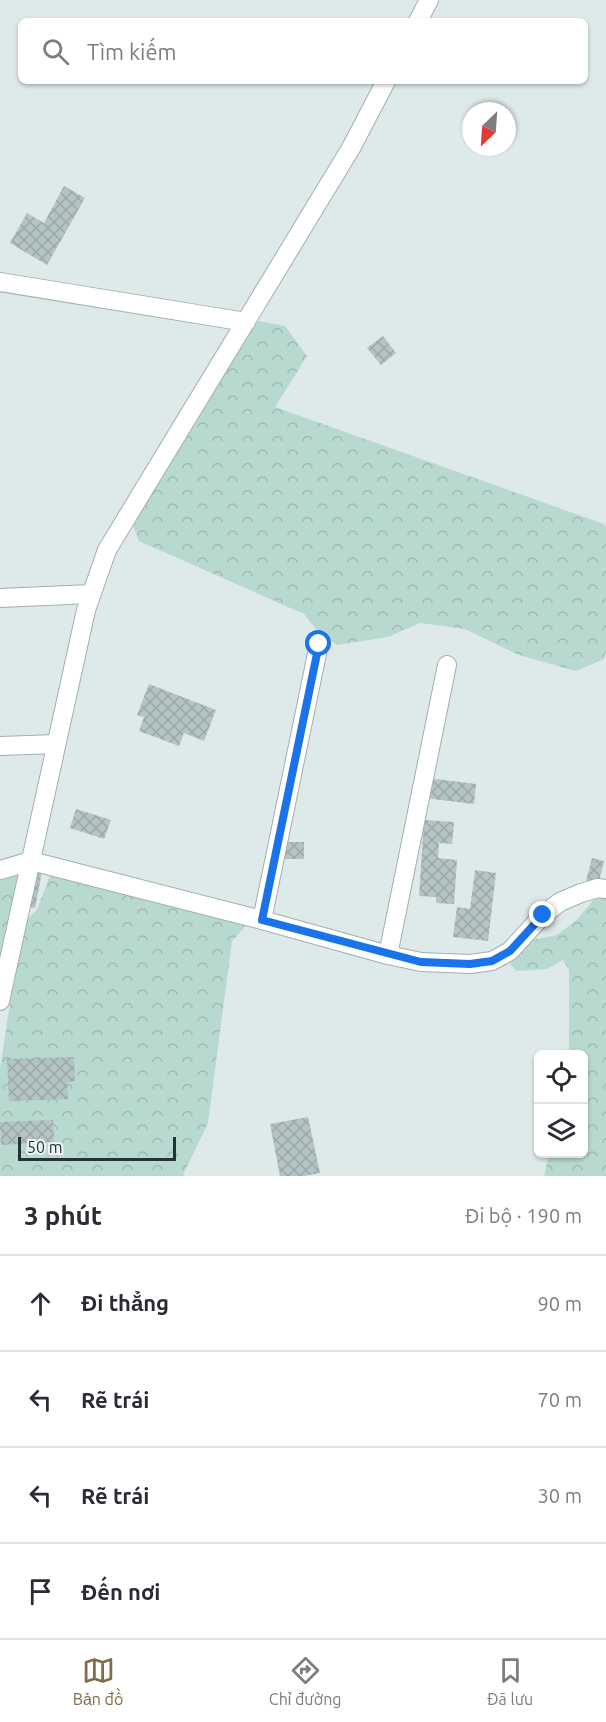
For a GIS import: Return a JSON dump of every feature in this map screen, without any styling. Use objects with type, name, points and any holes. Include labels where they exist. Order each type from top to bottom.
[{"type":"street","points":[[420,18],[429,0]]},
{"type":"street","points":[[0,1001],[86,610],[107,550],[351,148],[384,84]]},
{"type":"street","points":[[0,282],[246,322]]},
{"type":"street","points":[[0,598],[91,594]]},
{"type":"street","points":[[262,920],[319,644]]},
{"type":"street","points":[[388,955],[447,665]]},
{"type":"street","points":[[0,746],[56,744]]},
{"type":"street","points":[[0,870],[31,861],[388,955],[421,962],[470,964],[492,961],[510,951],[543,915],[560,902],[598,888],[606,889]]},
{"type":"green space","points":[[258,321],[285,326],[307,356],[275,407],[604,524],[606,527],[606,652],[604,659],[576,671],[519,655],[465,629],[420,623],[388,637],[337,645],[315,628],[304,614],[139,541],[132,522]]},
{"type":"green space","points":[[21,853],[25,868],[0,985],[0,860]]},
{"type":"green space","points":[[55,870],[239,916],[245,927],[232,941],[208,1123],[183,1175],[185,1176],[0,1176],[0,1069],[22,924],[37,910],[49,878]]},
{"type":"green space","points":[[597,895],[606,895],[606,1176],[544,1176],[548,1158],[588,1158],[588,1050],[569,1050],[569,970],[563,960],[547,969],[516,971],[510,964],[520,945],[526,941],[557,935],[578,919]]},
{"type":"building","points":[[64,186],[85,198],[47,265],[10,243],[27,213],[44,223]]},
{"type":"building","points":[[383,336],[396,353],[381,365],[367,348]]},
{"type":"building","points":[[149,684],[216,710],[204,741],[184,733],[179,746],[139,731],[144,717],[137,715]]},
{"type":"building","points":[[427,778],[476,784],[474,804],[425,798]]},
{"type":"building","points":[[76,809],[111,820],[104,839],[70,828]]},
{"type":"building","points":[[424,820],[454,822],[452,844],[439,843],[438,858],[457,860],[454,904],[436,903],[436,897],[419,896]]},
{"type":"building","points":[[280,842],[304,842],[304,859],[280,859]]},
{"type":"building","points":[[592,858],[604,861],[598,885],[586,881]]},
{"type":"building","points":[[32,869],[42,872],[35,908],[24,906]]},
{"type":"building","points":[[475,870],[496,873],[488,941],[453,937],[457,907],[470,909]]},
{"type":"building","points":[[74,1057],[75,1081],[67,1082],[68,1099],[9,1101],[7,1059]]},
{"type":"building","points":[[308,1117],[320,1173],[280,1176],[270,1124]]},
{"type":"building","points":[[53,1120],[54,1142],[1,1145],[0,1122]]},
{"type":"route","points":[[319,644],[262,920],[421,962],[470,964],[492,961],[510,951],[543,915]]}]
